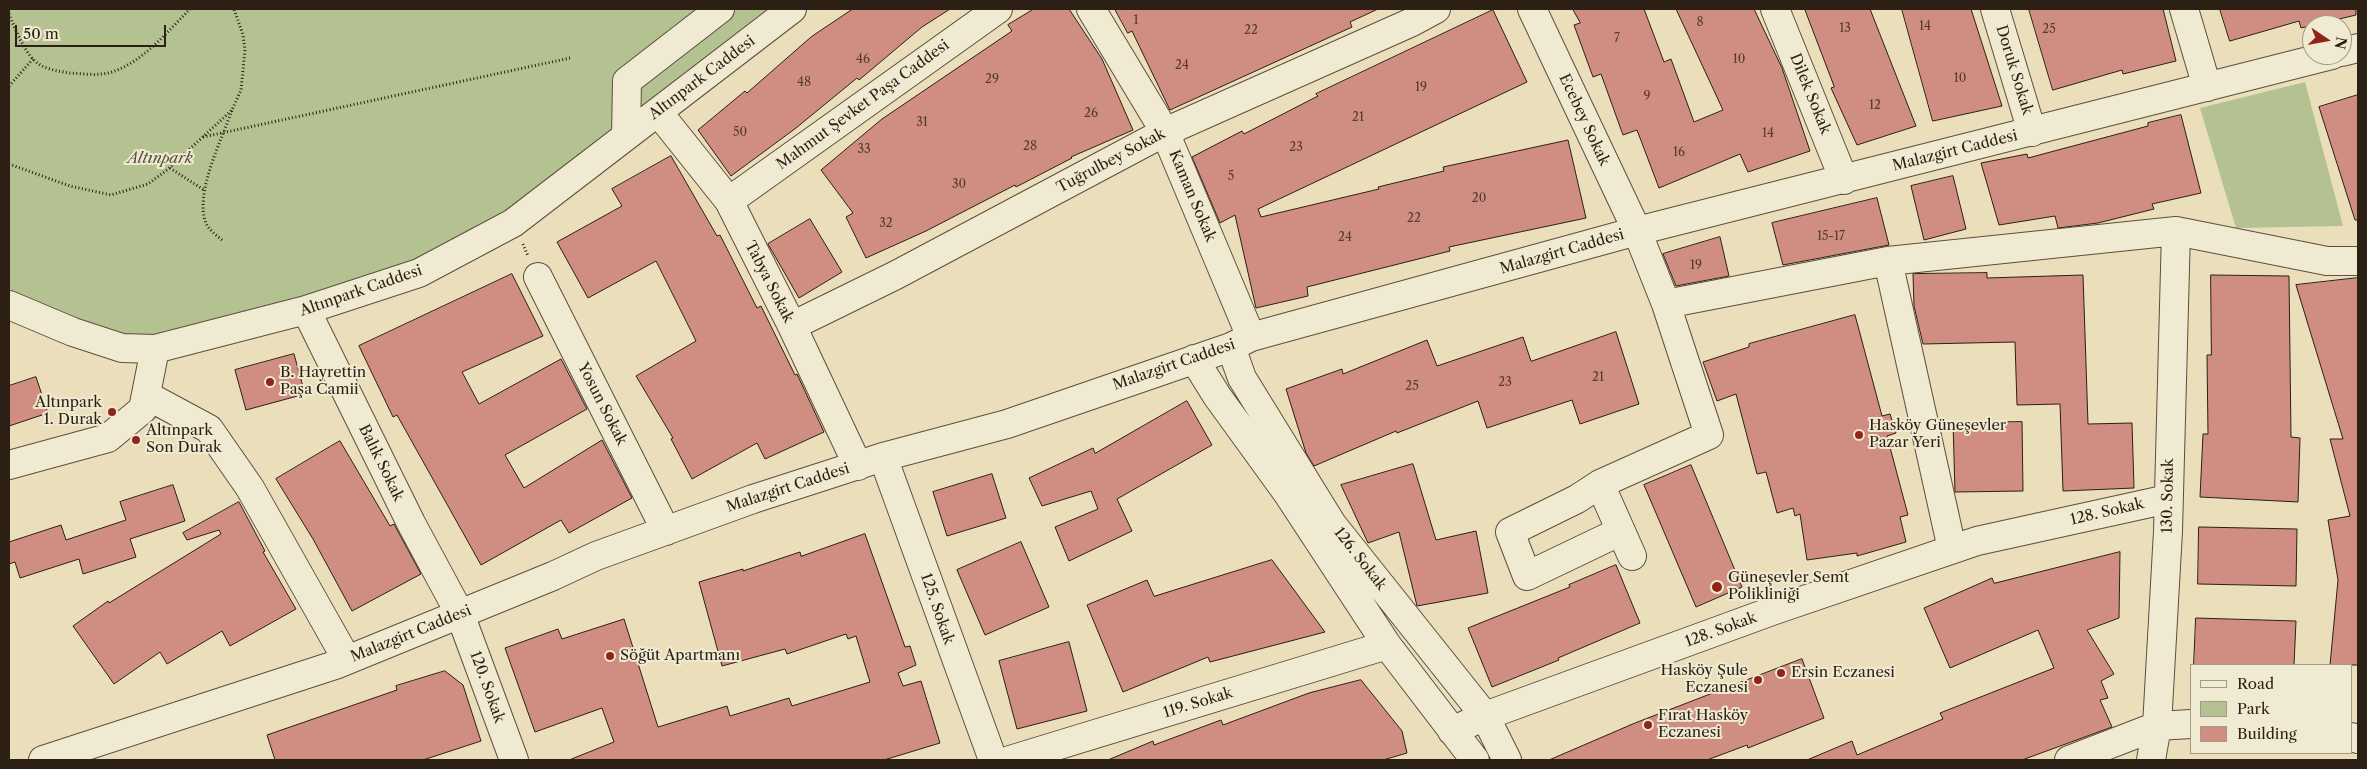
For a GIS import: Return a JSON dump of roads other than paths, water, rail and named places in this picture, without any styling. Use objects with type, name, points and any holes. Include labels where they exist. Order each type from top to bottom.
[{"type":"street","points":[[626,136],[627,81],[720,9]]},
{"type":"street","name":"Altınpark Caddesi","points":[[9,305],[73,332],[122,348],[155,350],[306,310],[419,273],[513,223],[658,112],[769,17],[792,9]]},
{"type":"street","name":"Mahmut Şevket Paşa Caddesi","points":[[729,201],[998,9]]},
{"type":"street","name":"Kaman Sokak","points":[[1091,9],[1165,132],[1241,342]]},
{"type":"street","name":"Tuğrulbey Sokak","points":[[792,326],[896,275],[1165,132],[1412,22],[1436,9]]},
{"type":"street","name":"Ecebey Sokak","points":[[1532,9],[1637,231],[1666,304],[1709,435],[1600,484]]},
{"type":"street","name":"Dilek Sokak","points":[[1775,9],[1844,180]]},
{"type":"street","name":"Doruk Sokak","points":[[1995,9],[2032,132]]},
{"type":"street","points":[[2184,9],[2207,87]]},
{"type":"street","name":"Malazgirt Caddesi","points":[[43,760],[76,755],[347,660],[596,556],[753,499],[870,461],[1007,424],[1241,342],[1637,231],[2302,63]]},
{"type":"street","name":"Tabya Sokak","points":[[658,112],[729,201],[792,326],[870,461]]},
{"type":"street","points":[[1666,304],[1888,261],[2176,231],[2327,261],[2358,261]]},
{"type":"street","name":"130. Sokak","points":[[2151,760],[2157,726],[2168,531],[2176,231]]},
{"type":"street","points":[[1888,261],[1952,549]]},
{"type":"street","name":"Yosun Sokak","points":[[538,277],[666,531]]},
{"type":"street","name":"Balık Sokak","points":[[306,310],[411,523],[460,614]]},
{"type":"street","name":"126. Sokak","points":[[1241,342],[1242,378],[1332,524],[1485,716],[1507,760]]},
{"type":"street","points":[[9,465],[108,438],[143,409],[155,350]]},
{"type":"street","name":"126. Sokak","points":[[1194,359],[1217,396],[1288,494],[1386,645],[1475,760]]},
{"type":"street","points":[[146,395],[209,429],[250,488],[347,660]]},
{"type":"street","name":"125. Sokak","points":[[870,461],[992,760]]},
{"type":"street","points":[[1621,531],[1527,576],[1510,532],[1577,499],[1600,484],[1621,531],[1632,556]]},
{"type":"street","name":"128. Sokak","points":[[1452,731],[1485,716],[1772,611],[1952,549],[1977,541],[2168,498]]},
{"type":"street","name":"120. Sokak","points":[[460,614],[514,760]]},
{"type":"street","name":"119. Sokak","points":[[1010,760],[1386,645]]},
{"type":"street","points":[[2069,760],[2157,726],[2190,724]]},
{"type":"place","name":"B. Hayrettin Paşa Camii","points":[[270,382]]},
{"type":"place","name":"Altınpark 1. Durak","points":[[112,412]]},
{"type":"place","name":"Hasköy Güneşevler Pazar Yeri","points":[[1859,435]]},
{"type":"place","name":"Altınpark Son Durak","points":[[136,440]]},
{"type":"place","name":"Güneşevler Semt Polikliniği","points":[[1717,587]]},
{"type":"place","name":"Söğüt Apartmanı","points":[[610,656]]},
{"type":"place","name":"Ersin Eczanesi","points":[[1781,673]]},
{"type":"place","name":"Hasköy Şule Eczanesi","points":[[1758,680]]},
{"type":"place","name":"Fırat Hasköy Eczanesi","points":[[1648,725]]},
{"type":"park label","name":"Altınpark","points":[[160,159]]}]
